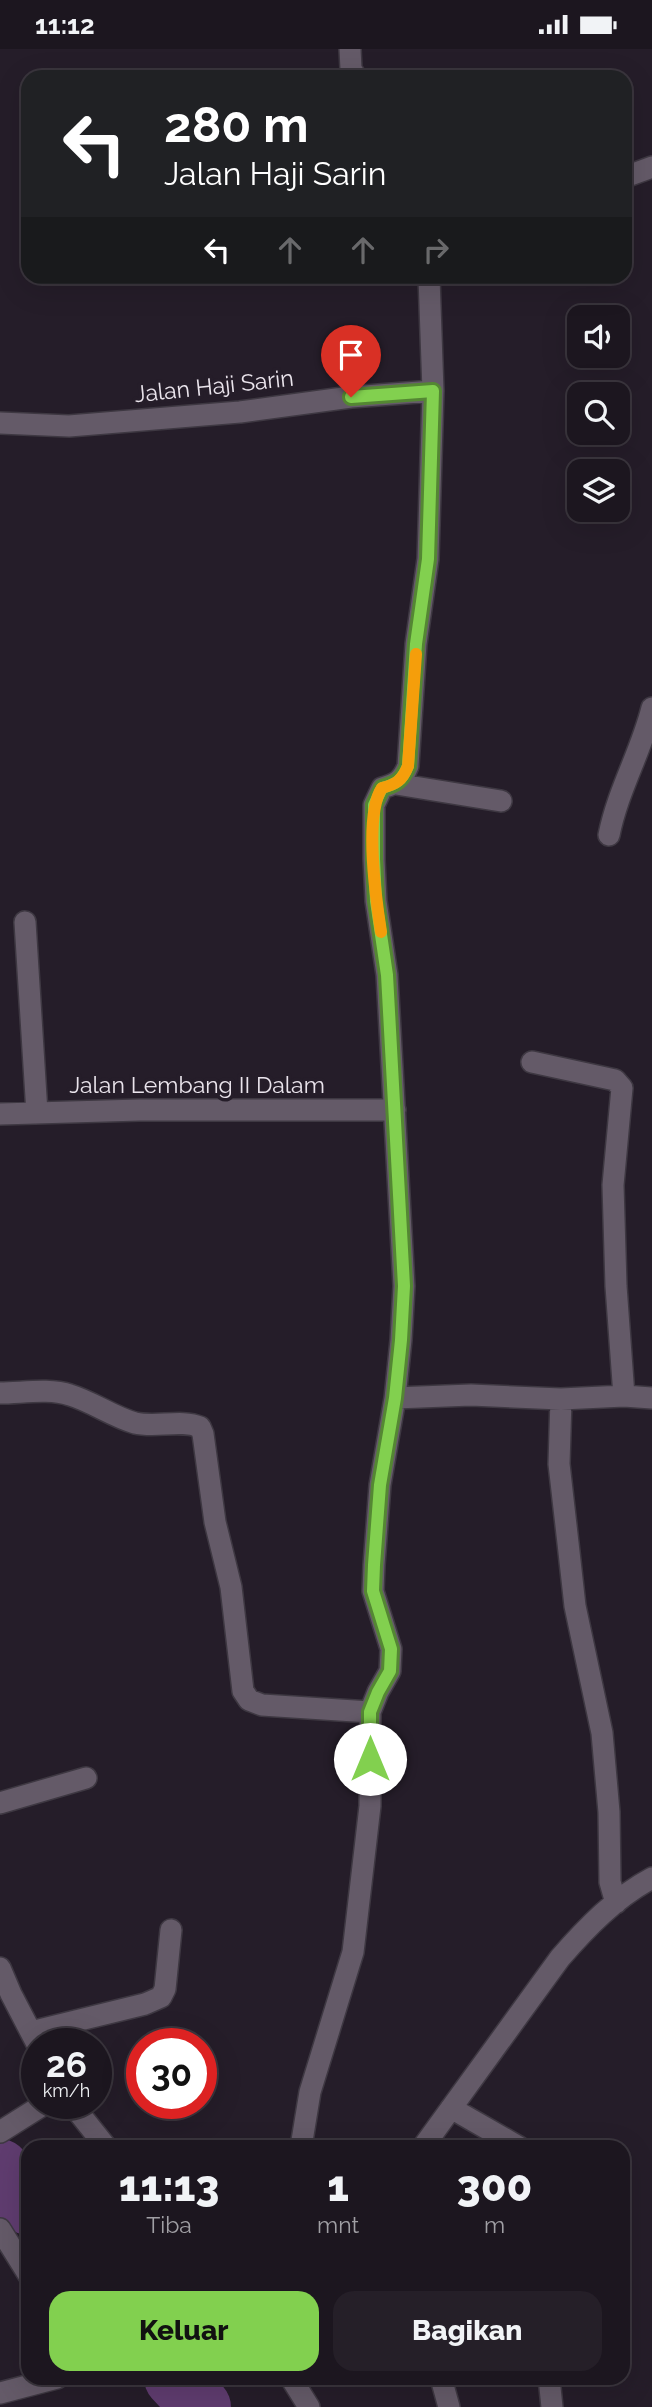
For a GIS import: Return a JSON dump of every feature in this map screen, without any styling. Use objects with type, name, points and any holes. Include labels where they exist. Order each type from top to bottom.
[{"type":"street","points":[[350,49],[352,70]]},
{"type":"street","points":[[632,174],[652,167]]},
{"type":"street","points":[[302,2140],[310,2092],[353,1952],[370,1806],[370,1712],[390,1671],[391,1649],[373,1591],[380,1485],[395,1398],[404,1286],[387,975],[376,901],[374,805],[382,788],[396,784],[403,778],[408,766],[416,644],[428,559],[433,391],[429,284]]},
{"type":"street","name":"Jalan Haji Sarin","points":[[0,423],[69,426],[240,412],[351,397],[433,391]]},
{"type":"street","points":[[610,835],[615,808],[648,725],[652,708]]},
{"type":"street","points":[[396,784],[501,801]]},
{"type":"street","points":[[25,922],[37,1113]]},
{"type":"street","points":[[532,1062],[615,1080],[622,1089],[613,1185],[616,1286],[624,1396]]},
{"type":"street","name":"Jalan Lembang II Dalam","points":[[0,1114],[140,1110],[395,1110]]},
{"type":"street","points":[[0,1393],[68,1394],[135,1423],[162,1426],[189,1424],[200,1427],[204,1434],[215,1522],[231,1587],[243,1691],[249,1700],[262,1705],[370,1712]]},
{"type":"street","points":[[395,1398],[471,1395],[561,1399],[624,1396],[652,1398]]},
{"type":"street","points":[[561,1399],[559,1464],[575,1606],[602,1733],[609,1812],[610,1882],[616,1903]]},
{"type":"street","points":[[0,1803],[86,1777]]},
{"type":"street","points":[[428,2140],[560,1958],[585,1929],[652,1878]]},
{"type":"street","points":[[67,2028],[161,1997],[165,1989],[172,1930]]},
{"type":"street","points":[[0,1968],[29,2028]]},
{"type":"street","points":[[452,2108],[507,2140]]},
{"type":"street","points":[[0,2132],[21,2119]]},
{"type":"street","points":[[84,2119],[100,2140]]},
{"type":"street","points":[[0,2229],[21,2263]]},
{"type":"street","points":[[0,2393],[30,2385]]},
{"type":"street","points":[[295,2385],[309,2407]]},
{"type":"street","points":[[443,2385],[449,2407]]},
{"type":"street","points":[[550,2385],[552,2407]]},
{"type":"waterway","points":[[0,2169],[21,2196]]},
{"type":"waterway","points":[[181,2385],[201,2407]]},
{"type":"slow traffic","points":[[381,932],[376,901],[374,805],[382,788],[396,784],[403,778],[408,766],[416,654]]},
{"type":"route","points":[[351,397],[433,391],[428,559],[416,644],[408,766],[403,778],[396,784],[382,788],[374,805],[376,901],[387,975],[404,1286],[395,1398],[380,1485],[373,1591],[377,1608],[386,1625],[391,1649],[390,1671],[370,1712],[370,1759]]}]
